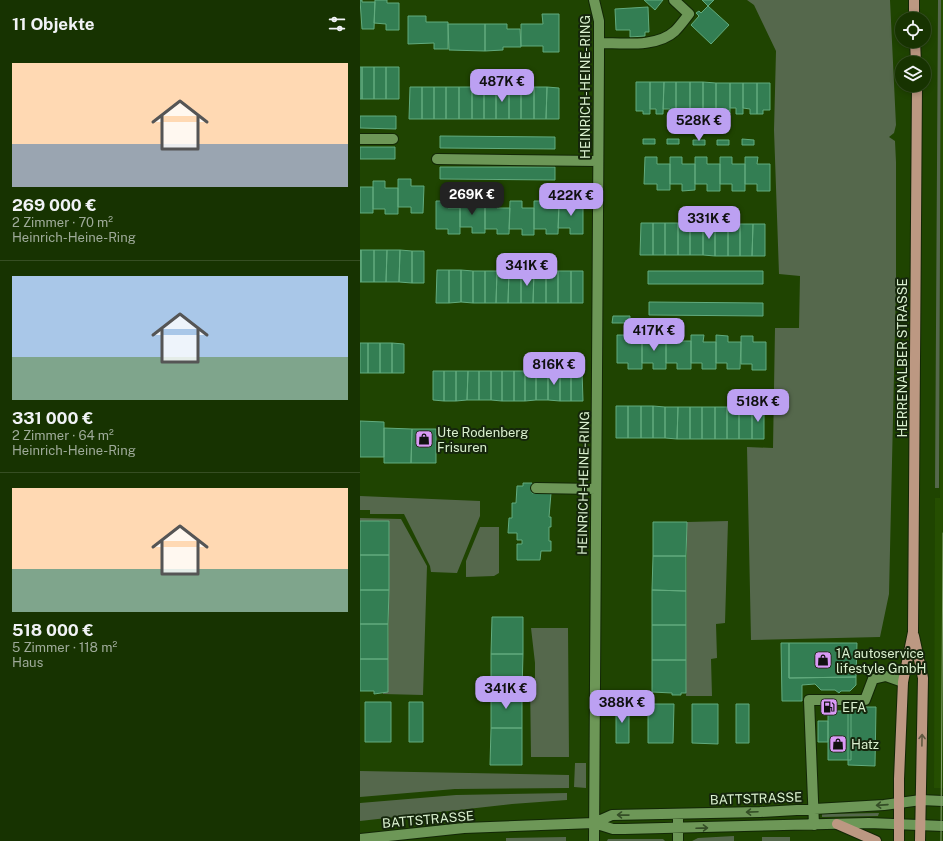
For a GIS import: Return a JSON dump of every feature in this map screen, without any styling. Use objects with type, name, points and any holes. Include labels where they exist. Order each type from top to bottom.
[{"type":"main road","points":[[914,0],[914,12]]},
{"type":"main road","name":"HERRENALBER STRASSE","points":[[898,841],[903,682],[913,632],[917,92]]},
{"type":"main road","name":"HERRENALBER STRASSE","points":[[913,632],[923,678],[920,841]]},
{"type":"main road","points":[[837,824],[876,841]]},
{"type":"street","name":"HEINRICH-HEINE-RING","points":[[594,0],[599,21],[594,841]]},
{"type":"street","points":[[599,43],[627,44],[659,40],[675,31],[689,14],[674,0]]},
{"type":"street","points":[[360,139],[393,140]]},
{"type":"street","points":[[437,159],[598,161]]},
{"type":"street","points":[[536,488],[596,489]]},
{"type":"street","points":[[814,825],[812,809],[809,700],[865,700],[873,679],[886,676],[903,682]]},
{"type":"street","name":"BATTSTRASSE","points":[[594,823],[612,815],[812,809],[899,804],[921,800],[943,801]]},
{"type":"street","points":[[678,814],[678,841]]},
{"type":"street","name":"BATTSTRASSE","points":[[360,839],[464,828],[594,823],[613,829],[899,823],[943,826]]},
{"type":"shaded area","points":[[747,0],[890,0],[896,125],[894,133],[889,137],[895,141],[896,162],[896,286],[889,594],[880,637],[751,640],[747,447],[773,448],[775,328],[799,328],[800,276],[779,274],[774,130],[776,51],[754,5]]},
{"type":"shaded area","points":[[938,0],[941,0],[939,488],[935,488]]},
{"type":"shaded area","points":[[941,0],[943,0],[943,788],[934,788],[935,498],[940,498]]},
{"type":"shaded area","points":[[360,496],[480,501],[480,516],[457,573],[431,572],[430,566],[404,514],[370,514],[370,510],[360,510]]},
{"type":"shaded area","points":[[360,518],[401,519],[427,566],[423,695],[383,694],[383,692],[388,692],[389,521],[360,521]]},
{"type":"shaded area","points":[[728,521],[725,623],[716,624],[717,658],[711,659],[712,696],[686,696],[687,522]]},
{"type":"shaded area","points":[[480,527],[499,527],[499,573],[494,576],[466,577],[466,561]]},
{"type":"shaded area","points":[[531,628],[568,628],[569,757],[531,757],[530,679],[535,679],[535,663]]},
{"type":"shaded area","points":[[575,763],[586,763],[586,788],[574,787]]},
{"type":"shaded area","points":[[360,771],[569,775],[569,788],[455,789],[360,797]]},
{"type":"shaded area","points":[[567,793],[567,800],[512,804],[360,821],[360,803],[456,795]]},
{"type":"shaded area","points":[[879,813],[878,816],[822,817],[822,814]]},
{"type":"shaded area","points":[[734,836],[734,841],[692,841],[698,838]]},
{"type":"shaded area","points":[[566,837],[566,841],[506,841],[506,838]]},
{"type":"shaded area","points":[[762,837],[790,837],[790,841],[762,841]]},
{"type":"shaded area","points":[[608,839],[663,839],[665,841],[607,841]]},
{"type":"building","points":[[360,0],[362,0],[362,2],[375,2],[374,29],[362,29]]},
{"type":"building","points":[[375,0],[387,0],[387,3],[399,3],[399,30],[386,30],[386,24],[374,23]]},
{"type":"building","points":[[644,0],[663,0],[655,10]]},
{"type":"building","points":[[702,0],[714,0],[708,6]]},
{"type":"building","points":[[708,6],[729,25],[711,44],[691,25],[699,16],[696,13],[699,11],[701,13]]},
{"type":"building","points":[[648,7],[649,32],[645,32],[645,36],[630,37],[630,30],[616,30],[615,9]]},
{"type":"building","points":[[542,14],[559,14],[559,52],[543,52],[543,46],[521,46],[521,24],[543,24]]},
{"type":"building","points":[[408,16],[426,16],[426,22],[448,22],[448,49],[434,49],[434,43],[408,44]]},
{"type":"building","points":[[448,24],[485,24],[485,51],[449,50]]},
{"type":"building","points":[[485,24],[507,24],[507,29],[520,29],[521,47],[503,47],[503,50],[485,51]]},
{"type":"building","points":[[360,67],[362,67],[362,99],[360,99]]},
{"type":"building","points":[[362,67],[374,67],[374,99],[362,99]]},
{"type":"building","points":[[374,67],[386,67],[386,99],[374,99]]},
{"type":"building","points":[[386,67],[399,67],[399,99],[386,99]]},
{"type":"building","points":[[636,82],[650,82],[650,114],[643,114],[643,111],[636,111]]},
{"type":"building","points":[[650,82],[664,82],[663,114],[656,114],[656,109],[650,109]]},
{"type":"building","points":[[664,82],[676,82],[676,114],[670,114],[670,109],[663,109]]},
{"type":"building","points":[[676,82],[690,82],[690,114],[682,114],[683,110],[676,109]]},
{"type":"building","points":[[690,82],[703,82],[703,114],[696,114],[696,109],[690,110]]},
{"type":"building","points":[[703,82],[716,83],[716,114],[709,114],[709,109],[703,109]]},
{"type":"building","points":[[716,83],[730,83],[730,114],[723,114],[723,109],[716,109]]},
{"type":"building","points":[[730,83],[743,83],[743,114],[736,114],[736,108],[730,108]]},
{"type":"building","points":[[743,83],[757,83],[757,114],[750,114],[750,109],[743,108]]},
{"type":"building","points":[[757,83],[770,83],[770,110],[763,110],[763,114],[757,114]]},
{"type":"building","points":[[410,87],[422,87],[422,119],[409,119]]},
{"type":"building","points":[[422,87],[434,87],[434,119],[422,119]]},
{"type":"building","points":[[434,87],[446,87],[446,119],[434,119]]},
{"type":"building","points":[[446,87],[459,87],[459,119],[446,119]]},
{"type":"building","points":[[459,87],[472,87],[472,119],[459,119]]},
{"type":"building","points":[[472,87],[484,87],[484,119],[472,119]]},
{"type":"building","points":[[484,87],[496,87],[496,119],[484,119]]},
{"type":"building","points":[[496,87],[509,87],[509,119],[496,119]]},
{"type":"building","points":[[509,87],[521,87],[521,119],[509,119]]},
{"type":"building","points":[[521,87],[534,87],[534,119],[521,119]]},
{"type":"building","points":[[534,87],[547,87],[546,119],[534,119]]},
{"type":"building","points":[[547,87],[559,88],[559,119],[546,119]]},
{"type":"building","points":[[360,116],[396,116],[396,129],[360,128]]},
{"type":"building","points":[[440,136],[555,137],[555,149],[440,148]]},
{"type":"building","points":[[643,139],[655,139],[655,144],[643,144]]},
{"type":"building","points":[[667,139],[679,139],[679,144],[667,144]]},
{"type":"building","points":[[742,139],[754,140],[754,145],[742,145]]},
{"type":"building","points":[[693,140],[705,140],[705,145],[693,145]]},
{"type":"building","points":[[717,140],[729,140],[729,145],[717,145]]},
{"type":"building","points":[[360,147],[395,147],[395,159],[360,159]]},
{"type":"building","points":[[645,157],[657,157],[657,164],[670,164],[670,190],[657,190],[657,184],[644,184]]},
{"type":"building","points":[[670,157],[682,157],[682,164],[695,164],[695,190],[682,191],[682,184],[670,184]]},
{"type":"building","points":[[695,157],[707,157],[707,164],[720,164],[720,191],[707,191],[707,184],[695,184]]},
{"type":"building","points":[[720,157],[732,157],[732,164],[745,164],[745,191],[732,191],[732,184],[720,184]]},
{"type":"building","points":[[745,157],[758,157],[757,164],[770,164],[770,191],[757,191],[757,184],[745,184]]},
{"type":"building","points":[[440,167],[555,167],[555,180],[440,179]]},
{"type":"building","points":[[398,179],[411,179],[411,186],[424,186],[423,213],[411,213],[411,207],[398,207]]},
{"type":"building","points":[[373,181],[385,181],[385,188],[398,188],[398,214],[385,214],[385,209],[373,209]]},
{"type":"building","points":[[360,187],[373,187],[373,213],[360,213]]},
{"type":"building","points":[[460,199],[472,199],[472,206],[485,206],[485,233],[472,233],[472,227],[460,227]]},
{"type":"building","points":[[559,200],[571,201],[571,207],[583,207],[583,234],[570,234],[570,228],[558,228]]},
{"type":"building","points":[[436,201],[448,201],[448,208],[460,208],[460,234],[448,234],[448,229],[436,229]]},
{"type":"building","points":[[485,201],[497,201],[497,208],[510,208],[509,234],[497,234],[497,229],[485,229]]},
{"type":"building","points":[[510,201],[522,201],[522,208],[534,208],[534,235],[522,235],[522,229],[509,229]]},
{"type":"building","points":[[534,201],[546,201],[546,208],[559,208],[558,234],[546,234],[546,229],[534,229]]},
{"type":"building","points":[[641,223],[653,223],[653,255],[640,255]]},
{"type":"building","points":[[653,223],[665,223],[665,255],[653,255]]},
{"type":"building","points":[[665,223],[678,223],[678,255],[665,255]]},
{"type":"building","points":[[678,223],[690,223],[690,255],[678,255]]},
{"type":"building","points":[[690,223],[703,223],[703,255],[690,255]]},
{"type":"building","points":[[703,223],[715,224],[715,256],[703,255]]},
{"type":"building","points":[[715,224],[728,224],[728,256],[715,256]]},
{"type":"building","points":[[728,224],[740,224],[740,256],[728,256]]},
{"type":"building","points":[[740,224],[753,224],[752,256],[740,256]]},
{"type":"building","points":[[753,224],[765,224],[765,256],[752,256]]},
{"type":"building","points":[[361,250],[361,282],[360,282]]},
{"type":"building","points":[[361,250],[374,250],[374,282],[361,282]]},
{"type":"building","points":[[374,250],[387,250],[386,282],[374,282]]},
{"type":"building","points":[[387,250],[400,250],[399,282],[386,282]]},
{"type":"building","points":[[400,250],[412,251],[412,283],[399,282]]},
{"type":"building","points":[[412,251],[424,251],[424,283],[412,283]]},
{"type":"building","points":[[437,270],[449,270],[449,303],[436,303]]},
{"type":"building","points":[[449,270],[461,270],[461,302],[449,303]]},
{"type":"building","points":[[461,270],[473,271],[473,303],[461,302]]},
{"type":"building","points":[[473,271],[485,271],[485,303],[473,303]]},
{"type":"building","points":[[485,271],[497,271],[496,303],[485,303]]},
{"type":"building","points":[[497,271],[509,271],[508,303],[496,303]]},
{"type":"building","points":[[509,271],[521,271],[521,303],[508,303]]},
{"type":"building","points":[[521,271],[534,271],[533,303],[521,303]]},
{"type":"building","points":[[534,271],[546,271],[546,303],[533,303]]},
{"type":"building","points":[[546,271],[558,271],[558,303],[546,303]]},
{"type":"building","points":[[558,271],[571,271],[571,303],[558,303]]},
{"type":"building","points":[[571,271],[583,271],[583,303],[571,303]]},
{"type":"building","points":[[648,271],[763,271],[763,284],[648,284]]},
{"type":"building","points":[[649,302],[763,303],[763,316],[649,315]]},
{"type":"building","points":[[613,316],[630,316],[630,323],[612,323]]},
{"type":"building","points":[[617,335],[629,335],[629,341],[642,341],[642,369],[628,369],[628,363],[617,363]]},
{"type":"building","points":[[642,335],[654,335],[654,341],[666,341],[666,369],[653,369],[653,363],[642,363]]},
{"type":"building","points":[[666,335],[679,335],[679,341],[691,341],[691,369],[677,369],[677,363],[666,363]]},
{"type":"building","points":[[691,335],[704,335],[703,342],[716,342],[716,369],[702,369],[702,363],[691,363]]},
{"type":"building","points":[[716,335],[728,336],[728,342],[741,342],[740,369],[727,369],[727,363],[716,363]]},
{"type":"building","points":[[741,336],[753,336],[753,342],[766,342],[766,370],[752,370],[752,364],[741,364]]},
{"type":"building","points":[[360,343],[368,343],[368,373],[360,373]]},
{"type":"building","points":[[368,343],[380,343],[380,373],[368,373]]},
{"type":"building","points":[[380,343],[392,343],[392,373],[380,373]]},
{"type":"building","points":[[392,343],[404,344],[404,373],[392,373]]},
{"type":"building","points":[[433,371],[444,371],[444,401],[433,400]]},
{"type":"building","points":[[444,371],[456,371],[456,401],[444,401]]},
{"type":"building","points":[[456,371],[468,371],[467,400],[456,401]]},
{"type":"building","points":[[468,371],[479,371],[479,400],[467,400]]},
{"type":"building","points":[[479,371],[491,371],[491,400],[479,400]]},
{"type":"building","points":[[491,371],[502,371],[502,401],[491,400]]},
{"type":"building","points":[[502,371],[514,371],[514,401],[502,401]]},
{"type":"building","points":[[514,371],[525,371],[525,401],[514,401]]},
{"type":"building","points":[[525,371],[536,371],[536,400],[525,401]]},
{"type":"building","points":[[536,371],[548,371],[548,400],[536,400]]},
{"type":"building","points":[[548,371],[560,371],[560,401],[548,400]]},
{"type":"building","points":[[560,371],[571,371],[571,401],[560,401]]},
{"type":"building","points":[[571,371],[582,371],[583,401],[571,401]]},
{"type":"building","points":[[616,406],[628,406],[628,438],[616,438]]},
{"type":"building","points":[[628,406],[641,406],[641,438],[628,438]]},
{"type":"building","points":[[641,406],[653,406],[653,438],[641,438]]},
{"type":"building","points":[[653,406],[665,407],[665,438],[653,438]]},
{"type":"building","points":[[665,407],[678,407],[677,439],[665,438]]},
{"type":"building","points":[[678,407],[690,407],[690,439],[677,439]]},
{"type":"building","points":[[690,407],[702,407],[702,439],[690,439]]},
{"type":"building","points":[[702,407],[715,407],[715,439],[702,439]]},
{"type":"building","points":[[715,407],[727,407],[727,439],[715,439]]},
{"type":"building","points":[[727,407],[739,407],[739,439],[727,439]]},
{"type":"building","points":[[739,407],[752,407],[752,439],[739,439]]},
{"type":"building","points":[[752,407],[764,407],[764,439],[752,439]]},
{"type":"building","points":[[360,421],[384,422],[384,457],[360,457]]},
{"type":"building","points":[[384,428],[412,429],[411,463],[384,463]]},
{"type":"building","points":[[412,429],[436,429],[436,463],[411,463]]},
{"type":"building","points":[[523,483],[532,483],[532,493],[551,493],[549,517],[551,517],[551,527],[549,527],[549,541],[551,541],[551,551],[541,551],[540,560],[517,560],[517,544],[522,544],[522,540],[517,540],[517,533],[508,533],[509,518],[512,518],[512,503],[516,503],[517,486],[523,486]]},
{"type":"building","points":[[360,521],[389,521],[389,555],[360,555]]},
{"type":"building","points":[[653,522],[687,522],[686,556],[653,556]]},
{"type":"building","points":[[360,555],[389,555],[389,590],[360,590]]},
{"type":"building","points":[[653,556],[686,556],[686,591],[652,590]]},
{"type":"building","points":[[360,590],[389,590],[388,624],[360,624]]},
{"type":"building","points":[[652,590],[686,591],[686,625],[652,625]]},
{"type":"building","points":[[492,617],[523,617],[523,654],[491,654]]},
{"type":"building","points":[[360,624],[388,624],[388,659],[360,659]]},
{"type":"building","points":[[652,625],[686,625],[686,660],[652,660]]},
{"type":"building","points":[[781,643],[789,643],[789,678],[856,677],[856,685],[850,691],[841,691],[839,693],[835,690],[821,690],[815,684],[802,685],[802,701],[782,701]]},
{"type":"building","name":"1A autoservice lifestyle GmbH","points":[[789,643],[857,643],[856,677],[789,678]]},
{"type":"building","points":[[491,654],[523,654],[522,691],[491,691]]},
{"type":"building","points":[[360,659],[388,659],[388,692],[374,694],[374,691],[360,691]]},
{"type":"building","points":[[652,660],[686,660],[686,693],[681,693],[681,695],[672,695],[672,693],[652,692]]},
{"type":"building","points":[[491,691],[522,691],[522,728],[491,728]]},
{"type":"building","points":[[365,702],[391,702],[391,742],[365,742]]},
{"type":"building","points":[[409,702],[423,702],[423,742],[409,742]]},
{"type":"building","points":[[616,704],[629,704],[629,743],[616,743]]},
{"type":"building","points":[[648,704],[674,704],[673,743],[648,743]]},
{"type":"building","points":[[692,704],[718,704],[718,744],[692,743]]},
{"type":"building","points":[[736,704],[749,704],[749,743],[736,743]]},
{"type":"building","points":[[848,707],[876,707],[875,766],[848,765]]},
{"type":"building","points":[[828,711],[851,711],[851,760],[828,760]]},
{"type":"building","points":[[818,721],[828,721],[828,742],[818,742]]},
{"type":"building","points":[[491,728],[522,728],[522,765],[490,765]]},
{"type":"tram line","points":[[941,841],[943,533]]},
{"type":"place","name":"Ute Rodenberg Frisuren","points":[[424,439]]},
{"type":"place","name":"1A autoservice lifestyle GmbH","points":[[823,660]]},
{"type":"place","name":"EFA","points":[[829,707]]},
{"type":"place","name":"Hatz","points":[[838,744]]}]
